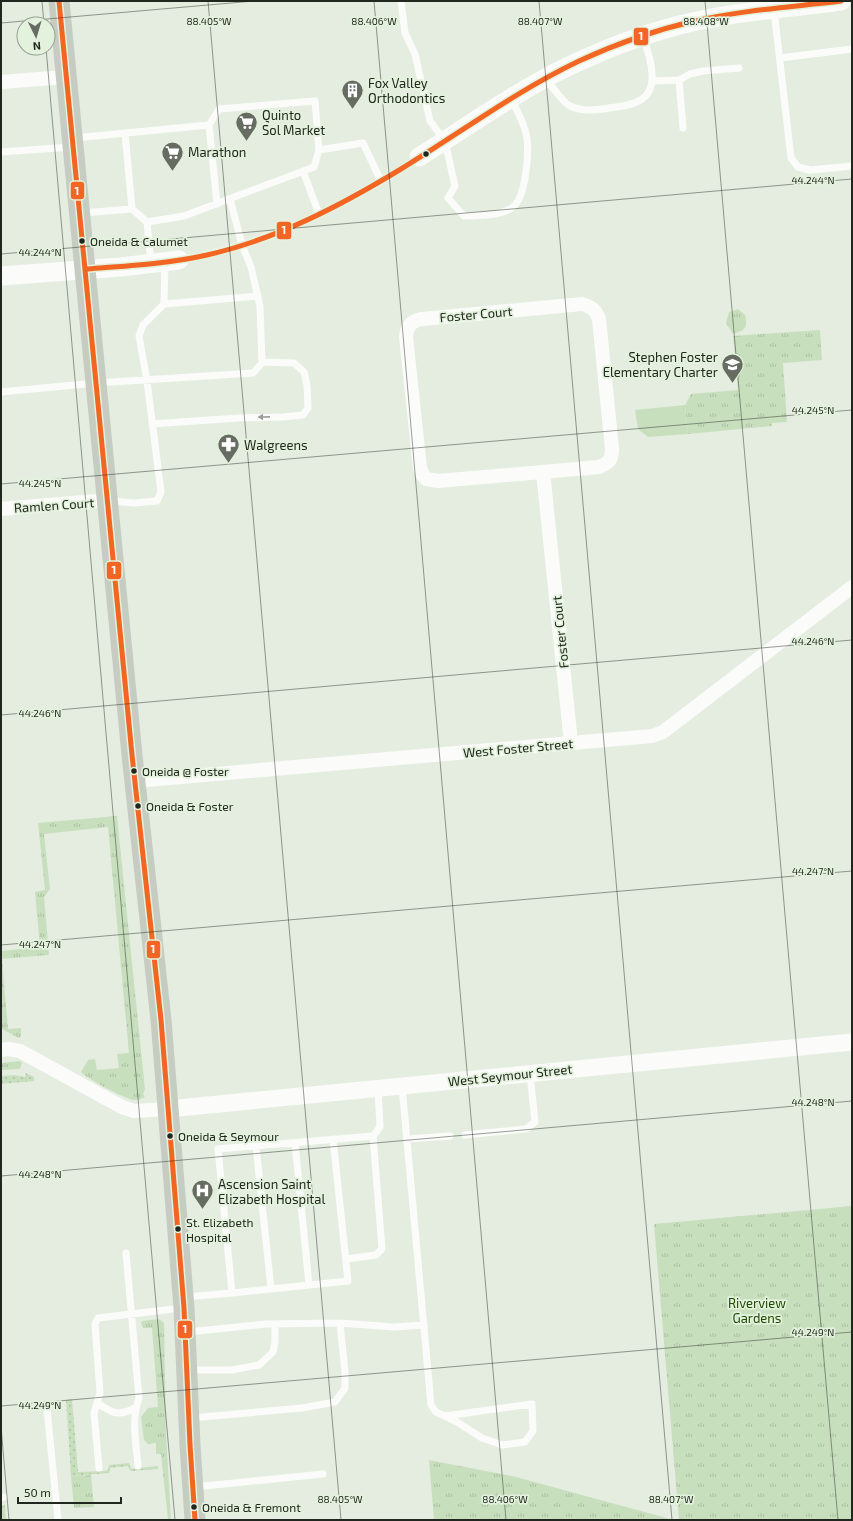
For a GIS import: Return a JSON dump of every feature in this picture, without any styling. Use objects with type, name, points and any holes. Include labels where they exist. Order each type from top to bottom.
[{"type":"main road","points":[[59,1],[135,781],[161,1020],[184,1303],[192,1487],[195,1520]]},
{"type":"main road","points":[[419,157],[545,79],[581,60],[643,36],[696,21],[774,9],[841,1]]},
{"type":"main road","points":[[1,276],[165,262]]},
{"type":"street","points":[[1,82],[66,77]]},
{"type":"street","name":"Foster Court","points":[[582,304],[589,305],[593,308],[599,319],[612,456],[610,461],[599,467],[543,472],[438,482],[426,479],[420,468],[406,337],[406,330],[410,324],[415,320],[422,319],[582,304]]},
{"type":"street","name":"Foster Court","points":[[543,472],[571,743]]},
{"type":"street","name":"Ramlen Court","points":[[1,509],[108,500]]},
{"type":"street","name":"West Foster Street","points":[[135,781],[652,736],[662,732],[852,587]]},
{"type":"street","name":"West Seymour Street","points":[[168,1109],[852,1042]]},
{"type":"street","points":[[1,1050],[8,1049],[20,1051],[110,1101],[134,1111],[168,1109]]},
{"type":"lane","points":[[402,1],[405,33],[415,54],[430,121],[445,141],[455,186],[448,198],[464,216],[500,214],[514,206],[522,191],[527,161],[526,134],[518,111],[511,99]]},
{"type":"lane","points":[[774,9],[791,158],[798,167],[810,170],[852,166]]},
{"type":"lane","points":[[545,79],[569,106],[582,110],[599,110],[639,101],[647,95],[652,81],[652,69],[643,36]]},
{"type":"lane","points":[[780,58],[852,49]]},
{"type":"lane","points":[[652,81],[679,80],[690,74],[703,71],[740,68]]},
{"type":"lane","points":[[679,80],[683,128]]},
{"type":"lane","points":[[147,222],[184,216],[217,204],[302,171],[314,167],[319,150],[315,101],[219,109],[209,126],[217,204]]},
{"type":"lane","points":[[1,152],[125,133],[209,126]]},
{"type":"lane","points":[[125,133],[132,209],[147,222],[165,262],[164,304]]},
{"type":"lane","points":[[319,150],[363,143],[382,181]]},
{"type":"lane","points":[[165,262],[222,251],[242,245],[319,214],[382,181],[419,157]]},
{"type":"lane","points":[[302,171],[319,214]]},
{"type":"lane","points":[[1,392],[96,383],[147,381],[253,372],[262,362],[260,306],[251,267],[242,245],[230,199]]},
{"type":"lane","points":[[80,214],[132,209]]},
{"type":"lane","points":[[108,500],[134,503],[157,501],[161,492],[140,336],[143,325],[164,304],[258,296]]},
{"type":"lane","points":[[152,424],[303,415],[308,408],[307,385],[304,372],[294,363],[262,362]]},
{"type":"lane","points":[[465,1135],[526,1129],[535,1122],[530,1073]]},
{"type":"lane","points":[[402,1086],[431,1405],[436,1412],[482,1438],[502,1445],[525,1442],[533,1431],[532,1404],[445,1416]]},
{"type":"lane","points":[[232,1293],[218,1149],[372,1136],[380,1127],[378,1088]]},
{"type":"lane","points":[[346,1259],[376,1255],[382,1249],[372,1136]]},
{"type":"lane","points":[[407,1139],[450,1136]]},
{"type":"lane","points":[[99,1468],[94,1413],[98,1404],[100,1393],[95,1324],[98,1318],[131,1314],[232,1293],[348,1282],[333,1139]]},
{"type":"lane","points":[[295,1142],[309,1285]]},
{"type":"lane","points":[[256,1146],[271,1289]]},
{"type":"lane","points":[[126,1253],[139,1398],[135,1408],[134,1419],[138,1466]]},
{"type":"lane","points":[[186,1333],[275,1324],[340,1324],[394,1327],[424,1325]]},
{"type":"lane","points":[[188,1370],[232,1370],[259,1365],[273,1352],[275,1342],[275,1324]]},
{"type":"lane","points":[[189,1419],[302,1408],[335,1402],[345,1388],[346,1372],[340,1324]]},
{"type":"lane","points":[[98,1404],[113,1413],[127,1412],[135,1408]]},
{"type":"lane","points":[[47,1409],[58,1520]]},
{"type":"lane","points":[[192,1487],[323,1474]]},
{"type":"green space","points":[[738,309],[745,315],[746,325],[743,330],[733,334],[726,323],[729,312]]},
{"type":"green space","points":[[820,330],[822,360],[783,363],[787,422],[772,423],[772,426],[688,434],[685,405],[691,394],[738,390],[733,336]]},
{"type":"green space","points":[[685,405],[688,434],[648,437],[638,429],[635,410]]},
{"type":"green space","points":[[117,816],[145,1090],[143,1094],[145,1097],[135,1100],[128,1099],[106,1088],[81,1072],[88,1060],[95,1059],[97,1070],[119,1068],[117,1054],[129,1053],[108,827],[44,834],[50,889],[44,897],[49,954],[2,959],[8,1029],[21,1028],[21,1036],[19,1038],[2,1029],[1,951],[40,947],[35,892],[45,890],[38,823]]},
{"type":"green space","points":[[20,1061],[22,1063],[20,1069],[1,1070],[1,1063]]},
{"type":"green space","points":[[26,1073],[34,1077],[34,1081],[1,1084],[1,1076],[14,1075],[25,1077]]},
{"type":"green space","name":"Riverview Gardens","points":[[852,1206],[852,1520],[679,1520],[654,1224]]},
{"type":"green space","points":[[159,1319],[164,1323],[166,1433],[171,1520],[168,1520],[161,1454],[156,1454],[156,1443],[148,1444],[144,1440],[141,1417],[148,1408],[158,1407],[152,1328],[143,1328],[141,1323],[142,1321]]},
{"type":"green space","points":[[72,1399],[78,1472],[106,1471],[109,1465],[129,1463],[131,1469],[158,1466],[158,1469],[130,1471],[128,1466],[110,1468],[109,1473],[71,1476],[66,1400]]},
{"type":"green space","points":[[429,1460],[516,1477],[674,1520],[434,1520]]},
{"type":"green space","points":[[91,1475],[94,1507],[74,1508],[71,1476]]},
{"type":"green space","points":[[5,1505],[6,1520],[1,1520],[1,1506]]},
{"type":"transit line","name":"1","points":[[59,1],[132,755],[161,1020],[184,1308],[195,1520]]},
{"type":"transit line","name":"1","points":[[85,269],[177,261],[233,248],[283,231],[355,196],[378,183],[533,85],[579,61],[621,43],[665,29],[713,17],[749,11],[841,1]]},
{"type":"place","name":"Fox Valley Orthodontics","points":[[353,110]]},
{"type":"place","name":"Quinto Sol Market","points":[[247,142]]},
{"type":"place","name":"Marathon","points":[[173,172]]},
{"type":"place","name":"Oneida & Calumet","points":[[82,241]]},
{"type":"place","name":"Stephen Foster Elementary Charter","points":[[733,384]]},
{"type":"place","name":"Walgreens","points":[[229,464]]},
{"type":"place","name":"Oneida @ Foster","points":[[134,771]]},
{"type":"place","name":"Oneida & Foster","points":[[138,806]]},
{"type":"place","name":"Oneida & Seymour","points":[[170,1136]]},
{"type":"place","name":"Ascension Saint Elizabeth Hospital","points":[[203,1210]]},
{"type":"place","name":"St. Elizabeth Hospital","points":[[178,1229]]},
{"type":"place","name":"Oneida & Fremont","points":[[194,1507]]}]
